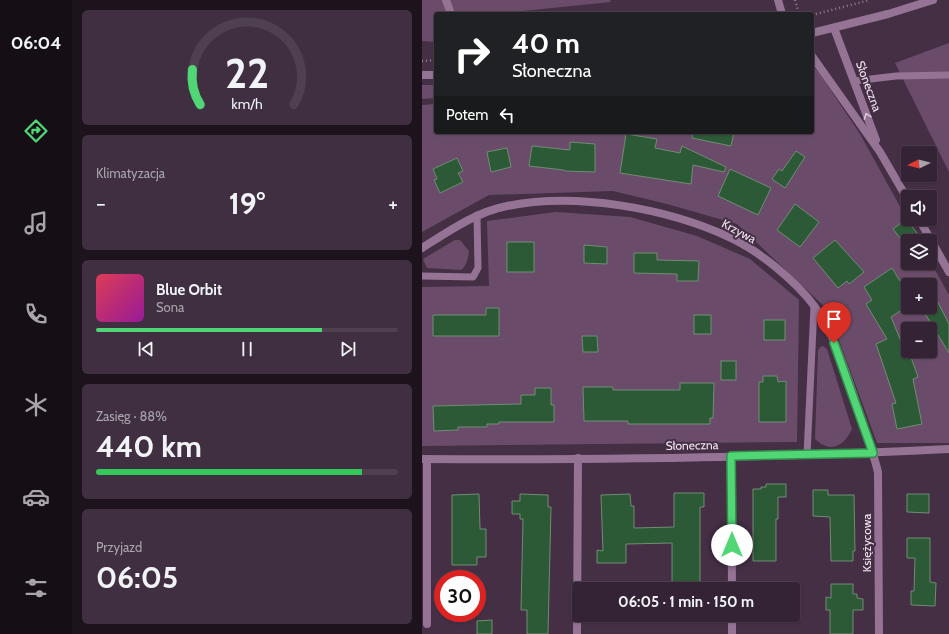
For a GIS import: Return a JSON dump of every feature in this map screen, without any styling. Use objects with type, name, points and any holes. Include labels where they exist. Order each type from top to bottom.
[{"type":"street","points":[[446,0],[450,12]]},
{"type":"street","points":[[778,0],[781,12]]},
{"type":"street","points":[[814,33],[933,0]]},
{"type":"street","name":"Słoneczna","points":[[834,28],[880,152]]},
{"type":"street","name":"Słoneczna","points":[[814,59],[880,152],[902,190]]},
{"type":"street","points":[[422,75],[434,75]]},
{"type":"street","name":"Krzywa","points":[[422,248],[478,215],[507,206],[561,201],[625,208],[672,216],[731,238],[780,271],[814,306],[828,329],[841,357],[873,453]]},
{"type":"street","points":[[923,226],[949,272]]},
{"type":"street","name":"Słoneczna","points":[[427,624],[424,458],[578,458],[807,455],[949,450]]},
{"type":"street","name":"Księżycowa","points":[[873,453],[878,472],[879,634]]},
{"type":"street","points":[[731,456],[732,582]]},
{"type":"street","points":[[577,634],[578,458]]},
{"type":"street","points":[[732,622],[732,634]]},
{"type":"lane","points":[[854,81],[896,76],[949,76]]},
{"type":"lane","points":[[422,276],[473,277],[478,268],[478,215]]},
{"type":"lane","points":[[807,455],[814,306]]},
{"type":"path","points":[[795,0],[798,12]]},
{"type":"path","points":[[814,14],[870,0]]},
{"type":"path","points":[[422,61],[434,60]]},
{"type":"shaded area","points":[[422,0],[610,0],[611,2],[514,12],[434,12],[434,42],[422,41]]},
{"type":"shaded area","points":[[949,43],[949,172],[937,146],[895,63]]},
{"type":"shaded area","points":[[814,68],[818,71],[860,134],[901,208],[901,226],[911,226],[915,234],[901,234],[901,270],[935,270],[949,295],[949,443],[877,443],[828,310],[737,224],[667,204],[613,191],[489,195],[422,232],[422,105],[434,104],[434,134],[814,134]]},
{"type":"shaded area","points":[[422,85],[434,85],[434,98],[422,99]]},
{"type":"shaded area","points":[[556,212],[630,217],[697,236],[750,259],[799,300],[797,442],[422,446],[422,287],[489,286],[487,221]]},
{"type":"shaded area","points":[[455,240],[460,240],[469,251],[467,262],[461,270],[427,268],[423,259]]},
{"type":"shaded area","points":[[823,346],[827,349],[852,429],[841,444],[832,447],[821,444],[815,439],[818,351],[820,347]]},
{"type":"building","points":[[626,134],[657,139],[655,148],[680,153],[682,146],[726,167],[724,172],[693,165],[691,184],[620,173]]},
{"type":"building","points":[[693,134],[734,134],[731,146],[692,138]]},
{"type":"building","points":[[570,142],[595,144],[595,172],[565,171],[529,166],[532,146],[570,150]]},
{"type":"building","points":[[507,148],[511,167],[491,172],[487,152]]},
{"type":"building","points":[[796,151],[805,157],[785,188],[772,179],[779,169],[782,171]]},
{"type":"building","points":[[457,158],[463,171],[458,173],[463,182],[440,193],[434,180],[437,179],[433,169]]},
{"type":"building","points":[[730,169],[771,188],[758,215],[718,196]]},
{"type":"building","points":[[795,204],[819,222],[800,247],[777,230]]},
{"type":"building","points":[[901,223],[901,226],[912,226],[917,233],[901,234],[901,239],[893,229]]},
{"type":"building","points":[[835,240],[864,272],[849,284],[847,281],[838,288],[813,258]]},
{"type":"building","points":[[507,242],[534,242],[534,272],[507,272]]},
{"type":"building","points":[[584,245],[607,247],[607,264],[584,263]]},
{"type":"building","points":[[634,253],[657,253],[657,260],[699,261],[698,281],[677,281],[677,274],[634,273]]},
{"type":"building","points":[[892,268],[901,283],[901,311],[891,317],[901,342],[901,358],[911,358],[918,377],[913,379],[922,424],[897,429],[892,404],[896,403],[876,344],[887,339],[866,304],[872,300],[864,287]]},
{"type":"building","points":[[937,301],[949,324],[949,353],[937,333],[937,322],[930,322],[925,314],[937,314]]},
{"type":"building","points":[[486,308],[499,308],[499,336],[433,336],[433,315],[486,315]]},
{"type":"building","points":[[694,315],[711,315],[711,334],[694,334]]},
{"type":"building","points":[[764,320],[785,320],[785,340],[764,340]]},
{"type":"building","points":[[582,336],[597,336],[598,352],[583,352]]},
{"type":"building","points":[[721,361],[736,361],[736,380],[721,380]]},
{"type":"building","points":[[763,376],[777,376],[778,382],[786,381],[786,422],[759,422],[759,382],[763,382]]},
{"type":"building","points":[[680,383],[714,383],[713,418],[710,418],[710,424],[628,424],[628,421],[584,421],[583,387],[613,387],[613,390],[680,390]]},
{"type":"building","points":[[535,388],[551,388],[551,405],[554,405],[554,422],[499,422],[499,424],[487,424],[487,427],[458,427],[458,430],[434,431],[433,406],[521,404],[521,395],[535,395]]},
{"type":"building","points":[[766,484],[786,484],[786,497],[778,497],[778,519],[776,519],[776,561],[753,561],[753,489],[761,489],[761,487],[766,487]]},
{"type":"building","points":[[813,490],[828,490],[828,495],[854,495],[855,551],[853,551],[853,561],[831,561],[830,517],[813,516]]},
{"type":"building","points":[[674,493],[704,493],[704,507],[700,507],[700,582],[672,582],[672,543],[626,544],[626,563],[597,563],[597,550],[603,551],[601,495],[630,494],[631,506],[634,506],[634,528],[674,527]]},
{"type":"building","points":[[479,494],[480,529],[486,529],[486,557],[477,557],[477,565],[452,565],[452,495]]},
{"type":"building","points":[[520,494],[548,495],[548,507],[551,507],[548,634],[527,634],[527,610],[521,610],[523,519],[520,519],[520,514],[512,514],[512,501],[520,501]]},
{"type":"building","points":[[907,494],[929,494],[929,513],[907,512]]},
{"type":"building","points":[[907,538],[930,538],[930,582],[936,583],[935,606],[911,605],[911,591],[914,591],[915,558],[907,558]]},
{"type":"building","points":[[831,584],[853,584],[853,594],[857,594],[857,598],[863,599],[863,610],[853,610],[853,634],[830,634],[830,610],[826,610],[826,597],[831,598]]},
{"type":"building","points":[[486,620],[492,620],[492,634],[477,634],[477,622],[486,622]]},
{"type":"route","points":[[732,545],[731,456],[873,453],[841,357],[834,343]]}]
